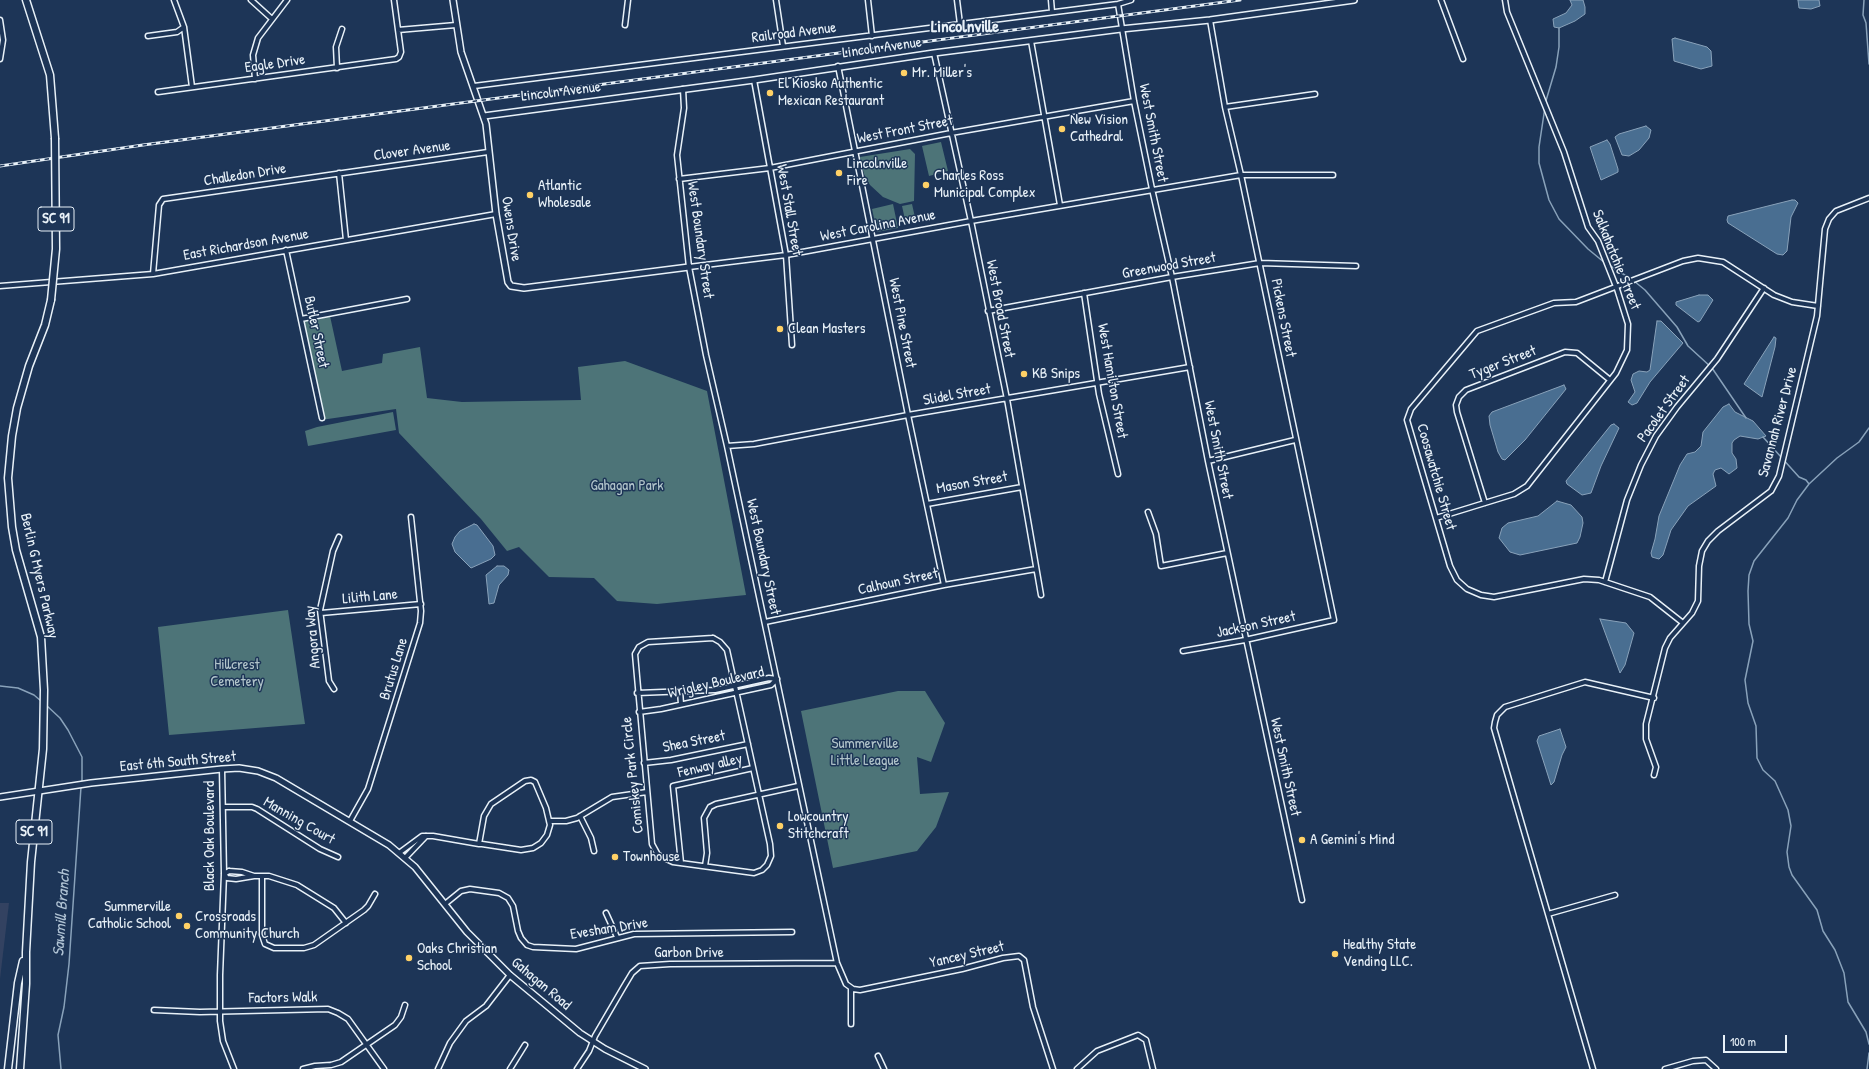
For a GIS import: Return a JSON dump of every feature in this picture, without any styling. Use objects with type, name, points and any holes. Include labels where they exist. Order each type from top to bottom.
[{"type":"main road","name":"Berlin G Myers Parkway","points":[[20,1069],[37,792],[42,749],[44,690],[41,637],[15,542],[10,515],[8,478],[12,436],[17,408],[29,366],[45,325],[51,300],[56,249],[55,138],[50,75],[26,0]]},
{"type":"main road","name":"Berlin G Myers Parkway","points":[[8,1069],[18,983],[26,952]]},
{"type":"street","points":[[174,0],[182,18],[184,27],[192,87]]},
{"type":"street","points":[[251,0],[272,19]]},
{"type":"street","points":[[255,79],[253,60],[256,44],[261,33],[287,0]]},
{"type":"street","points":[[394,0],[398,30],[456,25]]},
{"type":"street","name":"Owens Drive","points":[[453,0],[461,52],[486,124],[496,214],[508,282],[511,286],[516,288],[689,267]]},
{"type":"street","points":[[625,25],[628,0]]},
{"type":"street","points":[[776,0],[782,46]]},
{"type":"street","points":[[868,0],[872,36]]},
{"type":"street","points":[[958,0],[960,24]]},
{"type":"street","points":[[1051,0],[1052,12]]},
{"type":"street","name":"Railroad Avenue","points":[[474,86],[1118,4],[1132,0]]},
{"type":"street","name":"Lincoln Avenue","points":[[484,116],[754,80],[838,66],[934,53],[1121,29],[1210,20],[1354,0]]},
{"type":"street","points":[[1441,0],[1463,59]]},
{"type":"street","name":"Salkahatchie Street","points":[[1436,518],[1514,494],[1526,486],[1610,380],[1627,350],[1628,324],[1616,287],[1598,241],[1588,227],[1564,152],[1507,12],[1505,0]]},
{"type":"street","name":"West Smith Street","points":[[1118,4],[1134,101],[1172,277],[1208,462],[1302,900]]},
{"type":"street","points":[[0,20],[3,40],[0,59]]},
{"type":"street","name":"Pickens Street","points":[[1210,20],[1225,107],[1260,263],[1295,440],[1334,620]]},
{"type":"street","points":[[148,36],[178,32],[184,27]]},
{"type":"street","points":[[337,68],[336,47],[342,29]]},
{"type":"street","name":"Eagle Drive","points":[[158,92],[396,59],[399,58],[401,52],[398,30]]},
{"type":"street","points":[[1031,41],[1060,205]]},
{"type":"street","name":"West Broad Street","points":[[934,53],[971,221],[1007,399],[1041,595]]},
{"type":"street","name":"West Pine Street","points":[[838,66],[908,415],[944,585]]},
{"type":"street","name":"West Stall Street","points":[[754,80],[786,255],[792,346]]},
{"type":"street","name":"West Boundary Street","points":[[683,89],[684,108],[677,155],[689,267],[706,355],[765,622],[798,786],[837,963],[843,980],[851,988]]},
{"type":"street","points":[[1225,107],[1315,94]]},
{"type":"street","name":"West Front Street","points":[[679,179],[770,168],[951,133],[1134,101]]},
{"type":"street","points":[[486,124],[499,113]]},
{"type":"street","name":"Clover Avenue","points":[[339,173],[488,152]]},
{"type":"street","points":[[339,173],[346,240]]},
{"type":"street","name":"Challedon Drive","points":[[153,274],[159,205],[163,199],[339,173]]},
{"type":"street","name":"West Carolina Avenue","points":[[689,267],[786,255],[1060,205],[1241,175],[1333,175]]},
{"type":"street","name":"Savannah River Drive","points":[[1654,775],[1656,767],[1646,739],[1646,724],[1670,638],[1692,613],[1698,601],[1699,566],[1702,551],[1718,531],[1771,490],[1779,476],[1817,316],[1825,229],[1829,220],[1836,211],[1869,198]]},
{"type":"street","name":"East Richardson Avenue","points":[[0,286],[153,274],[496,214]]},
{"type":"street","name":"Butler Street","points":[[286,250],[322,418]]},
{"type":"street","name":"Coosawatchie Street","points":[[1683,623],[1650,597],[1605,582],[1584,579],[1507,596],[1494,597],[1481,595],[1467,589],[1457,580],[1450,566],[1407,420],[1411,409],[1477,331],[1554,303],[1576,302],[1683,262],[1698,258],[1723,262],[1764,288],[1792,302],[1818,306]]},
{"type":"street","name":"Greenwood Street","points":[[988,311],[1172,277],[1260,263],[1356,266]]},
{"type":"street","name":"Pacolet Street","points":[[1605,582],[1627,500],[1641,465],[1656,436],[1677,407],[1717,359],[1764,288]]},
{"type":"street","name":"West Hamilton Street","points":[[1084,293],[1097,383],[1118,474]]},
{"type":"street","points":[[301,319],[407,299]]},
{"type":"street","name":"Tyger Street","points":[[1485,503],[1457,412],[1456,405],[1459,398],[1466,390],[1565,352],[1577,353],[1610,380]]},
{"type":"street","name":"Slidel Street","points":[[727,446],[754,444],[908,415],[1190,367]]},
{"type":"street","points":[[1208,462],[1295,440]]},
{"type":"street","name":"Mason Street","points":[[927,504],[1022,487]]},
{"type":"street","points":[[1148,512],[1156,534],[1161,566],[1227,553]]},
{"type":"street","name":"Brutus Lane","points":[[349,820],[368,789],[381,752],[420,623],[421,604],[410,517]]},
{"type":"street","name":"Angora Way","points":[[334,689],[329,681],[320,613],[333,551],[339,537]]},
{"type":"street","name":"Calhoun Street","points":[[765,622],[944,585],[1036,569]]},
{"type":"street","name":"Lilith Lane","points":[[320,613],[421,604]]},
{"type":"street","name":"Jackson Street","points":[[1182,651],[1245,640],[1334,620]]},
{"type":"street","name":"Comiskey Park Circle","points":[[713,638],[720,642],[727,650],[735,686],[770,844],[771,856],[767,865],[762,870],[754,873],[662,859],[655,850],[652,844],[637,693],[635,654],[639,647],[643,644],[654,641],[713,638]]},
{"type":"street","name":"Wrigley Boulevard","points":[[637,693],[716,690],[769,678],[777,679]]},
{"type":"street","name":"Wrigley Boulevard","points":[[639,712],[771,685],[777,679]]},
{"type":"street","points":[[1593,1069],[1494,728],[1497,715],[1505,707],[1585,682],[1654,698]]},
{"type":"street","points":[[680,691],[681,704]]},
{"type":"street","name":"Shea Street","points":[[644,763],[671,760],[748,744]]},
{"type":"street","name":"East 6th South Street","points":[[0,797],[72,785],[240,768],[258,771],[276,778],[349,820]]},
{"type":"street","name":"Fenway alley","points":[[681,863],[673,786],[753,768]]},
{"type":"street","name":"Black Oak Boulevard","points":[[222,769],[224,874],[220,1012],[221,1035],[234,1069]]},
{"type":"street","points":[[399,853],[422,836],[521,850],[533,848],[541,843],[547,835],[550,825],[546,808],[535,782],[531,780],[525,781],[486,809],[479,844]]},
{"type":"street","points":[[705,866],[707,853],[704,818],[708,810],[716,804],[798,786]]},
{"type":"street","points":[[549,821],[566,821],[580,816],[612,797],[648,792]]},
{"type":"street","name":"Manning Court","points":[[223,807],[252,807],[257,809],[320,849],[338,857]]},
{"type":"street","points":[[580,816],[591,838],[594,851]]},
{"type":"street","name":"Gahagan Road","points":[[349,820],[405,858],[424,878],[467,932],[510,975],[580,1033],[612,1054],[645,1069]]},
{"type":"street","points":[[405,858],[426,836]]},
{"type":"street","points":[[254,876],[242,872],[229,872],[224,874],[227,878],[232,879],[254,876],[283,879],[318,896],[334,908],[346,923]]},
{"type":"street","points":[[262,876],[262,935],[263,940],[269,947],[294,948],[309,946],[322,940],[368,906],[375,894]]},
{"type":"street","name":"Evesham Drive","points":[[445,904],[462,891],[470,889],[499,893],[508,898],[513,906],[518,931],[521,938],[527,945],[533,947],[576,949],[617,937],[646,934],[792,932]]},
{"type":"street","points":[[1548,914],[1615,895]]},
{"type":"street","points":[[606,913],[617,937]]},
{"type":"street","name":"Yancey Street","points":[[851,988],[860,990],[869,989],[962,969],[1003,958],[1019,956],[1024,960],[1033,1007],[1053,1069]]},
{"type":"street","name":"Garbon Drive","points":[[577,1069],[590,1051],[593,1041],[629,978],[640,966],[837,963]]},
{"type":"street","points":[[438,1069],[450,1043],[466,1021],[486,1006],[510,975]]},
{"type":"street","points":[[851,988],[851,1024]]},
{"type":"street","points":[[303,1069],[336,1064],[395,1025],[401,1017],[405,1005]]},
{"type":"street","name":"Factors Walk","points":[[154,1010],[220,1012],[328,1009],[338,1012],[348,1019],[384,1069]]},
{"type":"street","points":[[1077,1069],[1097,1051],[1138,1035],[1146,1040],[1153,1069]]},
{"type":"street","points":[[510,1069],[525,1045]]},
{"type":"street","points":[[878,1056],[884,1069]]},
{"type":"street","points":[[1665,1069],[1693,1061],[1706,1060],[1716,1069]]},
{"type":"shaded area","points":[[1570,0],[1583,0],[1585,14],[1575,21],[1559,28],[1554,27],[1553,19],[1566,13],[1572,5]]},
{"type":"shaded area","points":[[1798,0],[1819,0],[1820,6],[1811,9],[1799,8]]},
{"type":"shaded area","points":[[1675,38],[1707,47],[1711,51],[1712,66],[1701,69],[1674,61],[1672,39]]},
{"type":"shaded area","points":[[1646,126],[1651,130],[1649,138],[1639,150],[1629,156],[1622,155],[1615,137],[1619,134]]},
{"type":"shaded area","points":[[1607,140],[1610,144],[1618,172],[1601,180],[1590,147]]},
{"type":"shaded area","points":[[1795,200],[1798,203],[1791,217],[1787,251],[1783,255],[1777,254],[1728,223],[1727,220],[1728,216]]},
{"type":"shaded area","points":[[1699,295],[1708,295],[1713,300],[1698,322],[1676,305],[1676,302]]},
{"type":"shaded area","points":[[1657,321],[1661,321],[1683,343],[1650,382],[1637,403],[1632,405],[1628,402],[1635,392],[1631,380],[1633,374],[1639,371],[1647,372],[1650,370]]},
{"type":"shaded area","points":[[1774,337],[1776,338],[1775,347],[1762,397],[1744,384]]},
{"type":"shaded area","points":[[1564,385],[1566,389],[1525,440],[1505,460],[1502,459],[1498,452],[1490,425],[1489,416],[1492,412]]},
{"type":"shaded area","points":[[1729,404],[1735,412],[1753,421],[1766,436],[1758,439],[1740,436],[1734,440],[1732,443],[1732,453],[1736,459],[1737,468],[1729,474],[1721,468],[1715,470],[1713,474],[1716,486],[1688,506],[1671,530],[1663,555],[1659,559],[1652,557],[1651,553],[1659,516],[1680,465],[1687,454],[1695,452],[1701,446],[1703,432],[1723,407]]},
{"type":"shaded area","points":[[1614,424],[1619,428],[1601,466],[1591,493],[1582,495],[1567,484],[1566,481],[1611,425]]},
{"type":"shaded area","points":[[1557,501],[1571,505],[1582,517],[1583,523],[1577,543],[1520,555],[1510,552],[1499,538],[1502,528],[1508,523],[1538,516]]},
{"type":"shaded area","points":[[474,524],[477,525],[493,546],[495,555],[491,559],[471,568],[455,552],[452,544],[460,531]]},
{"type":"shaded area","points":[[497,566],[504,566],[509,570],[508,575],[499,585],[494,603],[489,604],[486,575]]},
{"type":"shaded area","points":[[1600,619],[1626,623],[1634,633],[1625,665],[1620,673]]},
{"type":"shaded area","points":[[1560,729],[1566,747],[1554,782],[1551,785],[1537,741],[1539,736]]},
{"type":"shaded area","points":[[0,903],[9,903],[0,979]]},
{"type":"green space","points":[[941,142],[948,171],[929,176],[922,146]]},
{"type":"green space","points":[[910,149],[915,154],[914,201],[900,204],[883,197],[870,185],[864,174],[860,157]]},
{"type":"green space","points":[[893,204],[898,228],[877,232],[872,209]]},
{"type":"green space","points":[[912,204],[916,222],[906,224],[902,206]]},
{"type":"green space","name":"Gahagan Park","points":[[330,316],[342,371],[382,363],[383,354],[420,347],[427,398],[462,402],[581,400],[578,367],[625,361],[707,391],[746,595],[657,604],[617,601],[594,578],[549,577],[519,547],[507,551],[481,519],[399,433],[396,409],[321,420],[303,321]]},
{"type":"green space","points":[[393,412],[396,430],[308,446],[305,431],[317,427]]},
{"type":"green space","name":"Hillcrest Cemetery","points":[[288,610],[305,724],[169,735],[158,627]]},
{"type":"green space","name":"Summerville Little League","points":[[898,691],[925,691],[945,723],[931,762],[917,757],[920,794],[949,792],[936,827],[917,851],[833,868],[801,711]]},
{"type":"waterway","points":[[1864,0],[1863,15],[1866,23],[1869,64]]},
{"type":"waterway","points":[[1545,104],[1556,67],[1559,47],[1559,28]]},
{"type":"waterway","points":[[1545,107],[1539,147],[1539,163],[1549,200],[1559,219],[1588,249],[1605,263]]},
{"type":"waterway","points":[[1609,265],[1631,279]]},
{"type":"waterway","points":[[1634,281],[1645,290],[1677,327],[1688,346],[1712,368],[1746,418]]},
{"type":"waterway","points":[[1869,428],[1859,442],[1837,458],[1809,484],[1797,500],[1788,518],[1754,561],[1749,575],[1748,591],[1749,624],[1753,641],[1745,680],[1748,703],[1756,726],[1757,758],[1763,770],[1775,781],[1788,810],[1791,826],[1787,852],[1789,867],[1792,875],[1817,910],[1823,931],[1835,950],[1844,973],[1848,1002],[1866,1032],[1869,1044]]},
{"type":"waterway","points":[[1763,437],[1799,477],[1806,480],[1809,484]]},
{"type":"waterway","points":[[0,686],[18,688],[34,695],[41,701]]},
{"type":"waterway","points":[[46,705],[60,718],[82,757],[82,783]]},
{"type":"waterway","name":"Sawmill Branch","points":[[61,1069],[58,1035],[64,1007],[69,964],[81,787]]},
{"type":"waterway","points":[[1867,1069],[1869,1053]]},
{"type":"railway","points":[[0,166],[143,145],[1240,0]]},
{"type":"place","name":"Mr. Miller's","points":[[904,73]]},
{"type":"place","name":"El Kiosko Authentic Mexican Restaurant","points":[[770,93]]},
{"type":"place","name":"New Vision Cathedral","points":[[1062,129]]},
{"type":"place","name":"Lincolnville Fire","points":[[839,173]]},
{"type":"place","name":"Charles Ross Municipal Complex","points":[[926,185]]},
{"type":"place","name":"Atlantic Wholesale","points":[[530,195]]},
{"type":"place","name":"Clean Masters","points":[[780,329]]},
{"type":"place","name":"KB Snips","points":[[1024,374]]},
{"type":"place","name":"Lowcountry Stitchcraft","points":[[780,826]]},
{"type":"place","name":"A Gemini's Mind","points":[[1302,840]]},
{"type":"place","name":"Townhouse","points":[[615,857]]},
{"type":"place","name":"Summerville Catholic School","points":[[179,916]]},
{"type":"place","name":"Crossroads Community Church","points":[[187,926]]},
{"type":"place","name":"Healthy State Vending LLC.","points":[[1335,954]]},
{"type":"place","name":"Oaks Christian School","points":[[409,958]]},
{"type":"district","name":"Lincolnville","points":[[965,27]]}]
